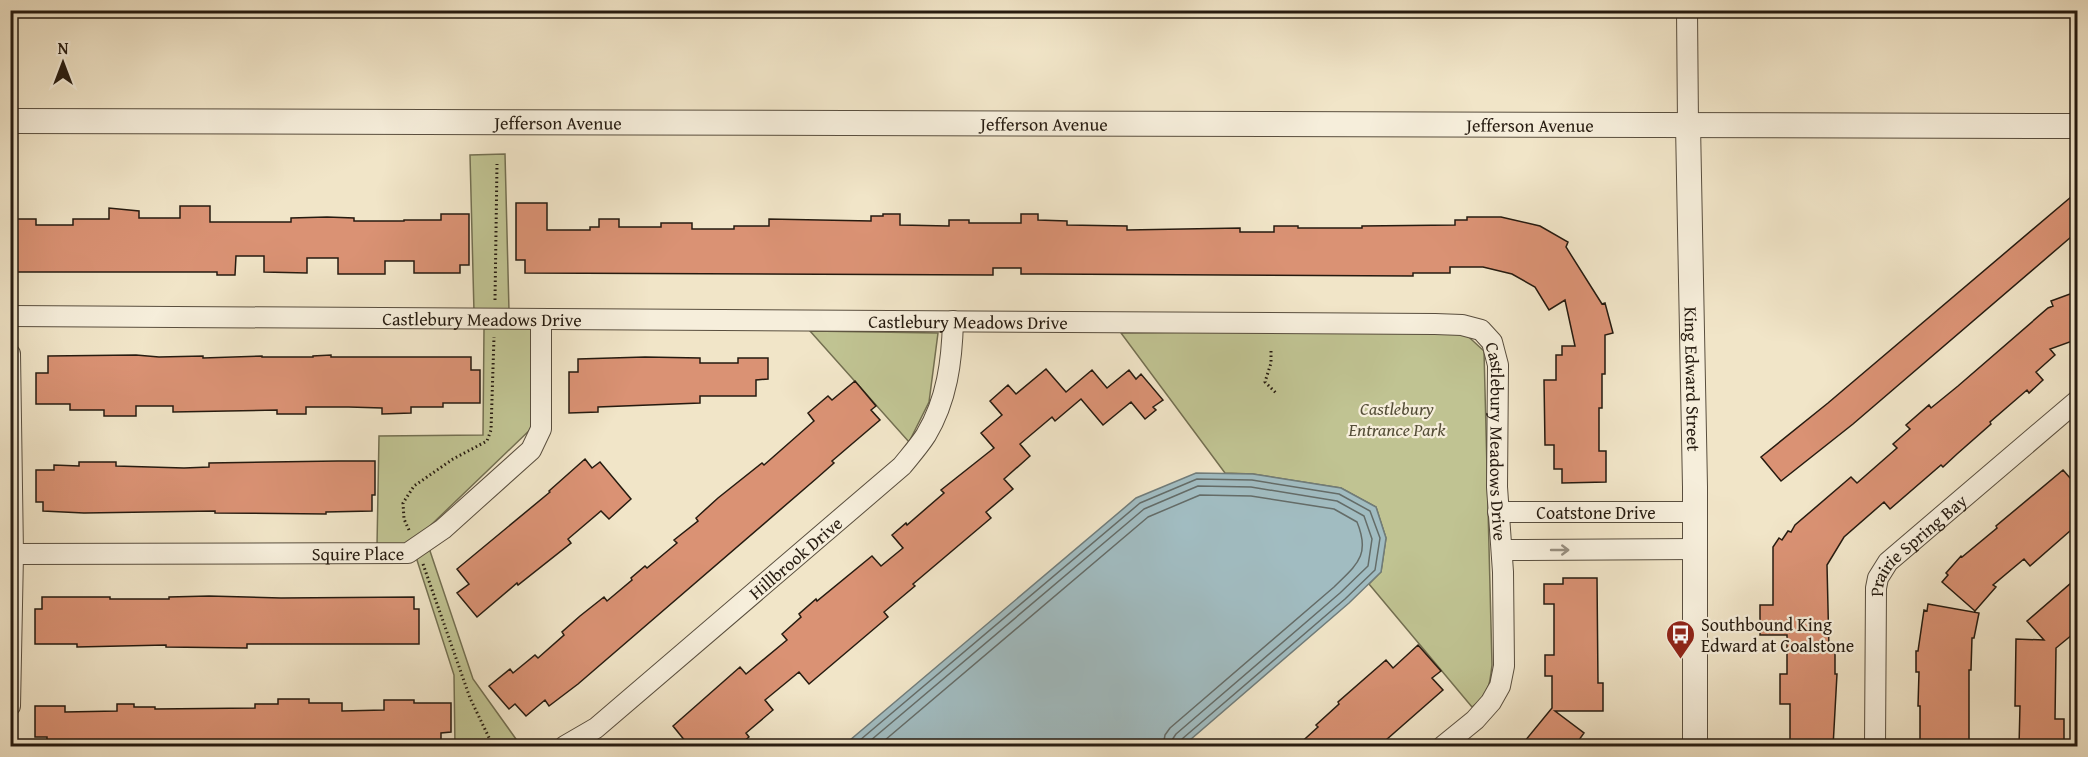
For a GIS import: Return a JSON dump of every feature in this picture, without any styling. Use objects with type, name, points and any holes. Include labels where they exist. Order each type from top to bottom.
[{"type":"street","name":"King Edward Street","points":[[1687,10],[1695,512],[1695,747]]},
{"type":"street","name":"Jefferson Avenue","points":[[10,121],[2078,126]]},
{"type":"street","name":"Castlebury Meadows Drive","points":[[10,316],[1435,324],[1462,325],[1481,330],[1492,342],[1498,364],[1498,512],[1502,550],[1504,666],[1500,687],[1491,702],[1475,720],[1443,747]]},
{"type":"street","name":"Squire Place","points":[[13,554],[408,553],[442,529],[531,450],[541,429],[541,319]]},
{"type":"street","name":"Hillbrook Drive","points":[[565,747],[596,728],[902,466],[926,435],[948,385],[953,321]]},
{"type":"street","points":[[10,354],[13,554],[10,706]]},
{"type":"street","name":"Prairie Spring Bay","points":[[1875,747],[1876,588],[1882,570],[1888,562],[2078,400]]},
{"type":"street","name":"Coatstone Drive","points":[[1498,512],[1695,512]]},
{"type":"street","name":"Coatstone Drive","points":[[1502,550],[1695,549]]},
{"type":"path","points":[[493,747],[470,698],[405,519],[403,502],[414,486],[453,459],[488,441],[491,430],[495,319],[497,164]]},
{"type":"path","points":[[1271,351],[1271,363],[1265,382],[1276,393]]},
{"type":"green space","points":[[505,154],[509,311],[474,312],[470,155]]},
{"type":"green space","points":[[535,327],[534,426],[406,549],[377,546],[379,436],[483,435],[484,329]]},
{"type":"green space","name":"Castlebury Entrance Park","points":[[1460,329],[1484,351],[1492,665],[1488,689],[1472,707],[1369,584],[1381,572],[1386,538],[1376,507],[1341,488],[1253,474],[1225,473],[1121,333]]},
{"type":"green space","points":[[810,331],[938,333],[929,402],[909,442]]},
{"type":"green space","points":[[429,548],[473,679],[521,746],[455,746],[454,675],[416,557]]},
{"type":"water","points":[[1196,473],[1253,474],[1341,488],[1376,507],[1386,538],[1381,572],[1349,603],[1183,746],[843,746],[1136,498]]},
{"type":"building","points":[[2078,191],[2078,231],[1853,424],[1781,481],[1761,457]]},
{"type":"building","points":[[516,203],[547,203],[547,230],[590,230],[590,227],[599,227],[599,219],[619,219],[619,227],[661,227],[661,223],[692,223],[692,229],[734,229],[734,226],[769,226],[769,219],[871,221],[871,216],[883,216],[883,214],[900,214],[900,225],[949,226],[949,220],[969,220],[969,223],[1021,223],[1021,214],[1038,214],[1038,220],[1067,221],[1067,225],[1127,226],[1127,230],[1240,228],[1240,232],[1274,232],[1274,226],[1362,228],[1362,226],[1455,225],[1455,220],[1467,220],[1467,217],[1501,217],[1540,226],[1568,242],[1566,247],[1602,304],[1605,303],[1613,333],[1605,335],[1605,374],[1602,374],[1602,408],[1599,408],[1599,451],[1606,451],[1606,482],[1562,483],[1562,469],[1554,469],[1554,445],[1545,445],[1544,380],[1556,380],[1556,355],[1562,355],[1562,346],[1575,346],[1565,300],[1549,310],[1535,287],[1512,274],[1483,267],[1450,267],[1450,273],[1413,273],[1413,276],[1021,274],[1021,268],[993,268],[993,275],[525,273],[525,260],[516,260]]},
{"type":"building","points":[[180,206],[210,206],[210,222],[291,222],[291,218],[327,217],[354,218],[354,221],[441,220],[441,214],[469,214],[469,265],[460,265],[460,273],[414,273],[414,261],[385,261],[385,274],[338,274],[338,258],[307,258],[307,273],[264,272],[264,256],[236,256],[235,275],[217,275],[217,272],[10,272],[10,219],[36,219],[36,225],[73,225],[73,219],[109,219],[109,208],[139,211],[139,218],[180,218]]},
{"type":"building","points":[[2078,291],[2078,339],[2050,349],[2055,355],[2036,372],[2043,380],[2029,393],[2027,390],[1943,467],[1941,465],[1890,509],[1884,502],[1844,537],[1827,565],[1829,650],[1835,650],[1835,674],[1837,674],[1833,747],[1790,747],[1790,704],[1780,704],[1780,674],[1787,674],[1787,635],[1760,635],[1760,605],[1773,605],[1773,547],[1779,538],[1782,540],[1788,531],[1791,532],[1795,525],[1851,477],[1857,483],[1897,448],[1893,444],[1910,429],[1906,425],[1929,405],[1931,408],[2053,306],[2051,301]]},
{"type":"building","points":[[331,355],[331,357],[471,357],[471,370],[480,370],[480,403],[443,403],[443,407],[411,407],[411,413],[382,414],[382,408],[306,407],[306,414],[277,414],[277,410],[173,412],[173,406],[136,406],[136,416],[104,416],[104,410],[70,410],[70,404],[36,404],[36,373],[48,373],[48,356],[203,356],[203,358]]},
{"type":"building","points":[[700,358],[700,363],[738,363],[738,358],[768,358],[768,379],[756,380],[756,396],[700,396],[700,403],[598,407],[598,412],[569,413],[569,372],[578,372],[578,359]]},
{"type":"building","points":[[1046,369],[1066,392],[1092,370],[1107,388],[1129,370],[1136,379],[1141,374],[1163,400],[1153,407],[1156,410],[1145,419],[1131,402],[1103,425],[1081,399],[1055,421],[1052,417],[1020,444],[1030,456],[1004,479],[1013,489],[986,512],[991,518],[913,584],[915,586],[884,612],[888,617],[809,684],[799,672],[765,700],[773,710],[746,733],[749,737],[737,747],[690,747],[673,726],[740,667],[746,674],[787,640],[782,634],[816,599],[817,601],[872,556],[881,566],[903,548],[892,535],[944,493],[941,490],[994,448],[981,433],[1002,415],[990,401],[1008,385],[1016,394]]},
{"type":"building","points":[[855,381],[876,406],[871,410],[880,420],[832,461],[834,463],[817,478],[578,684],[549,706],[545,700],[526,716],[515,704],[509,709],[489,686],[510,669],[513,673],[535,655],[538,658],[564,635],[562,632],[580,616],[604,597],[607,601],[645,566],[647,568],[677,543],[674,540],[698,521],[696,518],[718,498],[762,463],[764,465],[814,421],[808,413],[828,396],[832,400]]},
{"type":"building","points":[[585,459],[592,468],[600,462],[631,499],[609,519],[601,511],[568,539],[571,543],[518,585],[517,583],[477,617],[457,593],[469,584],[457,569],[550,492]]},
{"type":"building","points":[[375,461],[375,495],[372,495],[372,511],[326,512],[326,514],[215,513],[215,511],[84,513],[43,511],[43,502],[36,502],[36,470],[54,470],[54,465],[79,466],[79,462],[116,462],[116,466],[184,468],[209,467],[209,463]]},
{"type":"building","points":[[2063,470],[2078,487],[2078,524],[2030,566],[2024,559],[1993,585],[1996,587],[1975,611],[1942,582],[1948,575],[1946,573],[1961,556]]},
{"type":"building","points":[[2078,577],[2078,630],[2056,648],[2055,719],[2064,719],[2064,747],[2019,747],[2020,706],[2015,706],[2016,639],[2044,640],[2027,621]]},
{"type":"building","points":[[1563,578],[1597,578],[1598,683],[1603,683],[1603,711],[1555,711],[1584,733],[1574,747],[1520,747],[1552,708],[1552,676],[1545,676],[1545,655],[1554,655],[1554,604],[1544,604],[1544,584],[1563,584]]},
{"type":"building","points":[[42,597],[169,599],[169,597],[414,597],[414,609],[419,609],[419,644],[247,644],[247,648],[166,647],[166,645],[77,647],[77,644],[35,644],[35,609],[42,609]]},
{"type":"building","points":[[1928,604],[1979,613],[1974,638],[1972,638],[1971,670],[1969,670],[1969,747],[1920,747],[1919,672],[1916,672],[1916,651],[1918,651],[1924,610],[1927,611]]},
{"type":"building","points":[[1418,645],[1441,671],[1432,678],[1443,690],[1378,747],[1296,747],[1318,727],[1316,725],[1339,704],[1338,702],[1386,660],[1393,668]]},
{"type":"building","points":[[278,699],[309,699],[309,703],[342,703],[342,711],[384,710],[384,700],[451,703],[451,732],[441,733],[441,747],[255,747],[255,741],[226,741],[226,747],[47,747],[47,737],[35,737],[35,706],[65,706],[65,712],[117,711],[117,704],[134,704],[134,707],[155,707],[155,709],[255,708],[255,704],[278,704]]},
{"type":"place","name":"Southbound King Edward at Coalstone","points":[[1680,660]]}]
